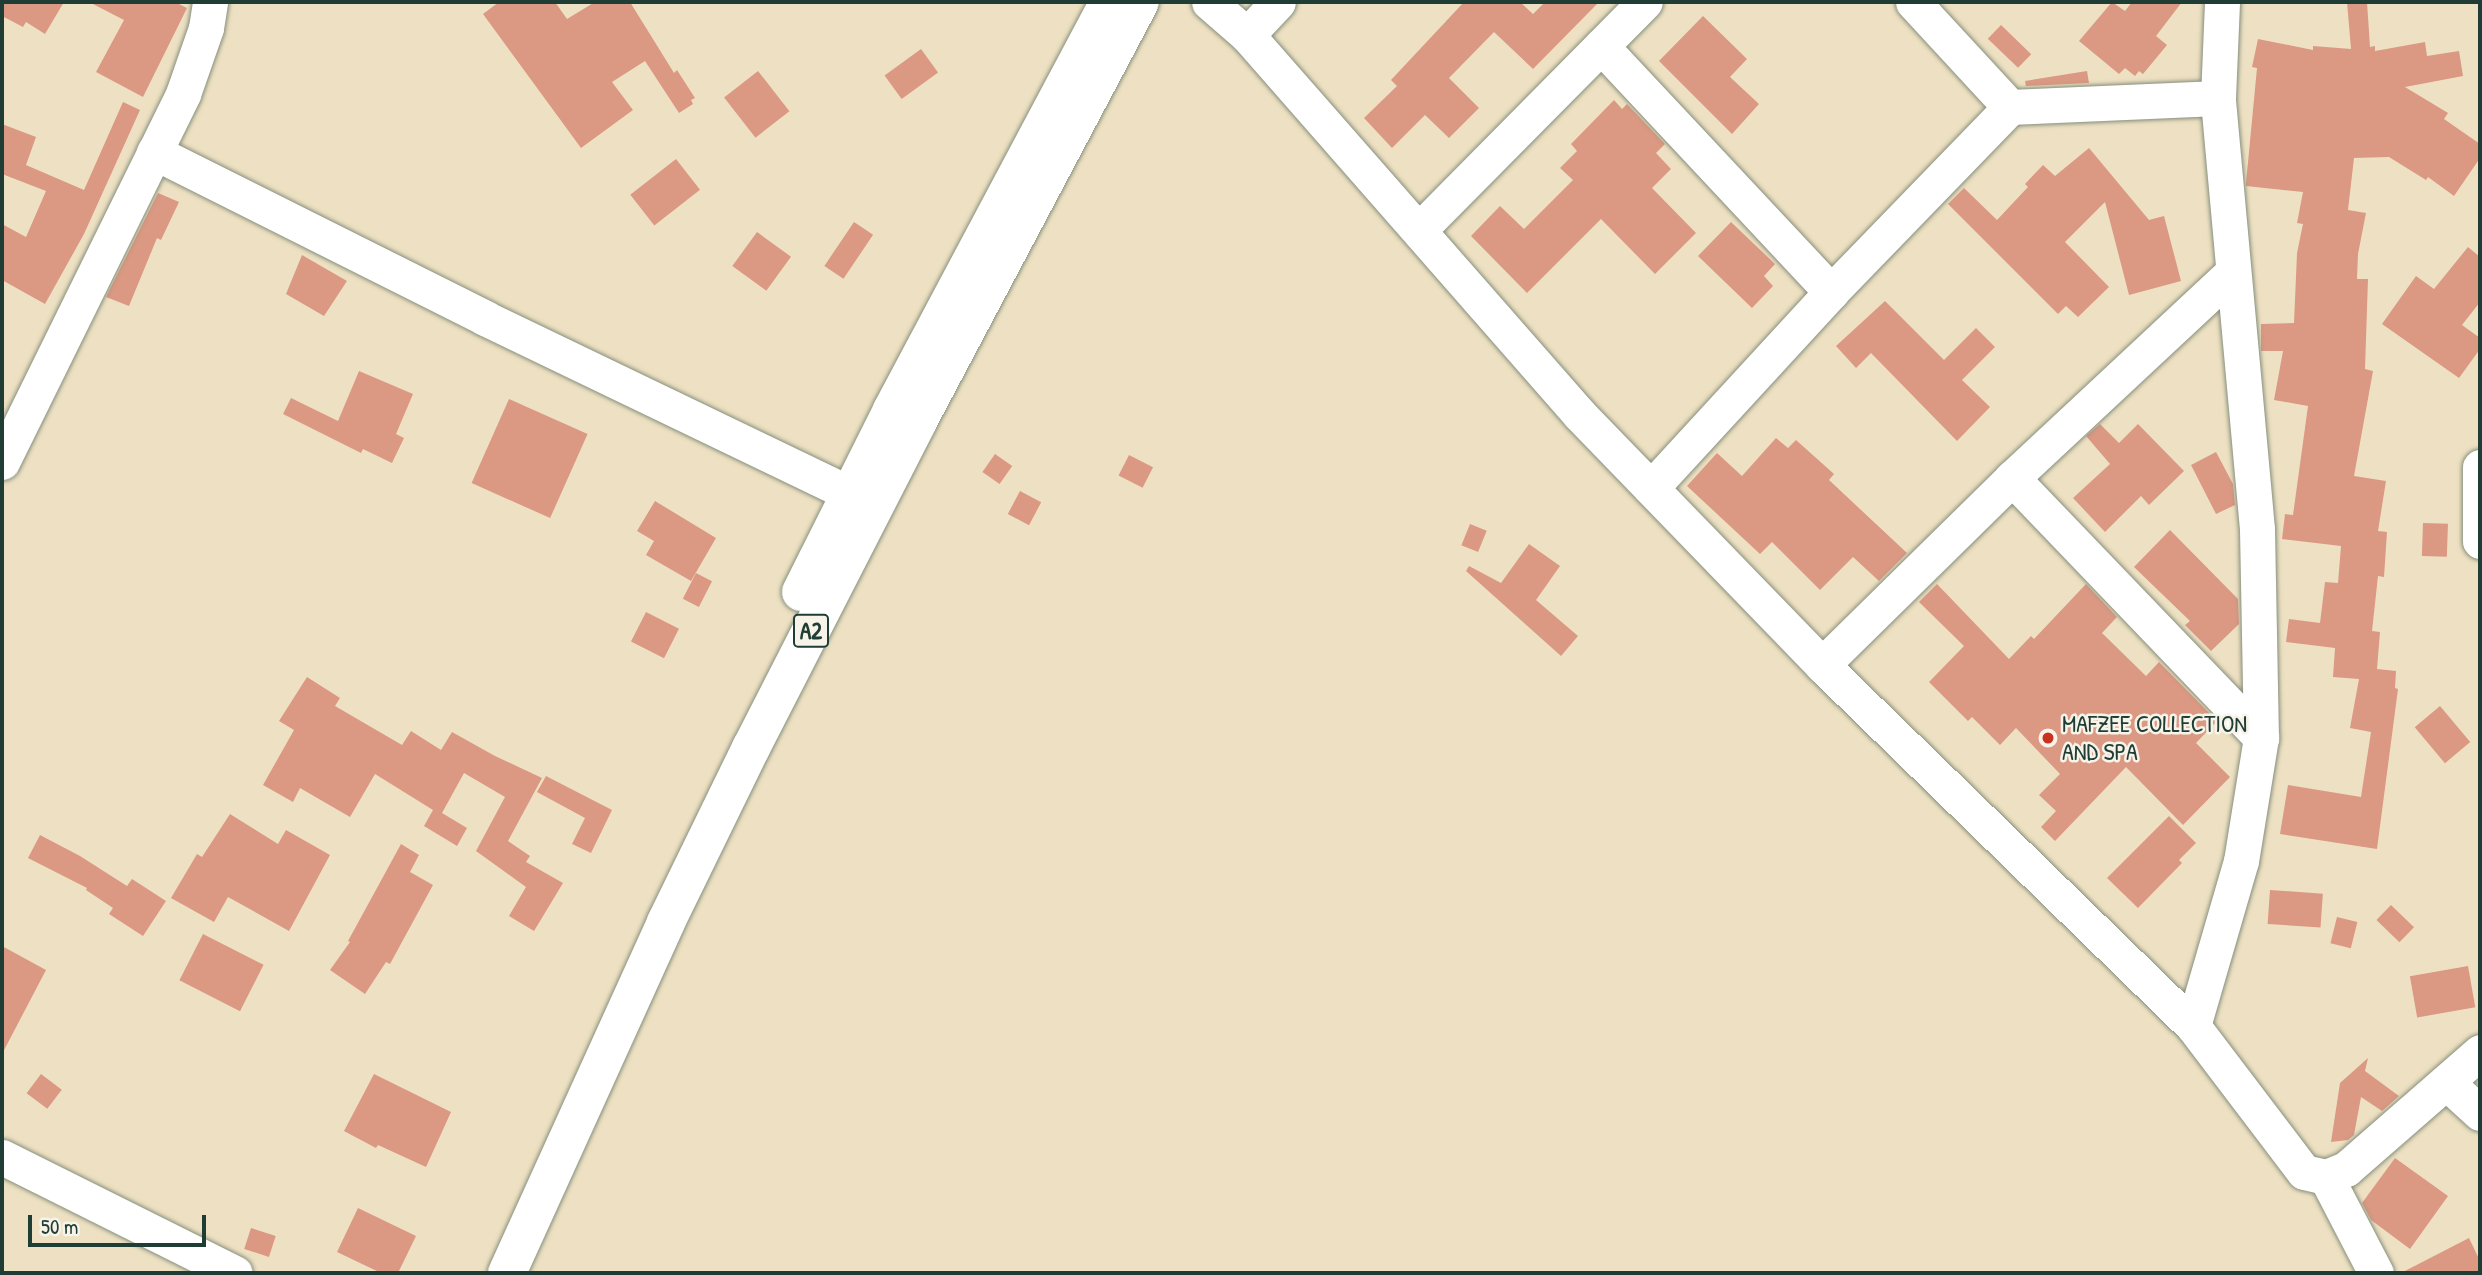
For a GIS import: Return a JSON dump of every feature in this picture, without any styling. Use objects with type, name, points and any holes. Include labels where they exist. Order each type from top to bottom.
[{"type":"highway","name":"A2","points":[[480,1273],[579,1051],[722,750],[850,494],[1109,2]]},
{"type":"highway","name":"A2","points":[[507,1273],[666,922],[751,748],[917,423],[1140,2]]},
{"type":"street","points":[[2,462],[183,94],[206,28],[211,2]]},
{"type":"street","points":[[1209,2],[1247,35],[1580,415],[1822,666],[2193,1026],[2304,1172],[2326,1177],[2346,1169],[2480,1052]]},
{"type":"street","points":[[1247,35],[1279,2]]},
{"type":"street","points":[[1419,230],[1645,2]]},
{"type":"street","points":[[1913,2],[2010,107]]},
{"type":"street","points":[[2193,1026],[2241,861],[2260,738],[2256,529],[2218,99],[2222,2]]},
{"type":"street","points":[[1601,46],[1831,292]]},
{"type":"street","points":[[1651,488],[1831,292],[2010,107],[2218,99]]},
{"type":"street","points":[[154,152],[485,318],[850,494]]},
{"type":"street","points":[[1822,666],[2012,478],[2232,273]]},
{"type":"street","points":[[2480,467],[2480,541]]},
{"type":"street","points":[[2012,478],[2260,738]]},
{"type":"street","points":[[2446,1082],[2480,1114]]},
{"type":"street","points":[[2,1157],[235,1273]]},
{"type":"street","points":[[2326,1177],[2375,1273]]},
{"type":"building","points":[[2,2],[64,2],[45,34],[26,22],[23,27],[2,16]]},
{"type":"building","points":[[89,2],[175,2],[187,8],[143,97],[96,72],[124,20]]},
{"type":"building","points":[[499,2],[555,2],[567,19],[595,2],[630,2],[674,73],[677,70],[695,98],[691,100],[693,104],[679,113],[645,61],[612,82],[633,110],[581,148],[483,14]]},
{"type":"building","points":[[1464,2],[1520,2],[1533,14],[1545,2],[1599,2],[1533,69],[1494,32],[1449,78],[1479,108],[1449,138],[1425,115],[1392,148],[1364,118],[1397,86],[1391,80]]},
{"type":"building","points":[[2112,2],[2125,11],[2132,2],[2182,2],[2156,36],[2167,45],[2143,74],[2139,71],[2135,76],[2125,68],[2119,74],[2079,41]]},
{"type":"building","points":[[2347,2],[2367,2],[2370,47],[2375,46],[2375,51],[2425,42],[2427,56],[2459,51],[2463,76],[2405,87],[2448,113],[2444,119],[2480,144],[2480,158],[2454,196],[2428,177],[2426,180],[2389,157],[2354,158],[2348,210],[2366,213],[2358,254],[2357,279],[2368,279],[2365,369],[2373,371],[2354,476],[2386,481],[2378,531],[2387,532],[2384,577],[2378,576],[2372,631],[2380,632],[2377,669],[2396,671],[2395,688],[2398,689],[2377,849],[2280,834],[2288,785],[2361,797],[2371,732],[2350,728],[2359,679],[2333,677],[2335,648],[2286,642],[2289,619],[2320,623],[2325,582],[2338,583],[2341,546],[2282,539],[2285,514],[2293,515],[2308,406],[2274,400],[2283,351],[2261,351],[2261,324],[2294,323],[2297,253],[2303,224],[2297,223],[2303,192],[2246,186],[2257,68],[2252,67],[2258,39],[2313,50],[2313,46],[2351,49]]},
{"type":"building","points":[[1703,16],[1747,59],[1730,77],[1759,104],[1732,134],[1659,61]]},
{"type":"building","points":[[2001,25],[2031,54],[2018,68],[1988,39]]},
{"type":"building","points":[[921,49],[938,72],[902,99],[885,75]]},
{"type":"building","points":[[758,71],[789,111],[756,138],[724,97]]},
{"type":"building","points":[[2087,71],[2089,83],[2026,86],[2025,81]]},
{"type":"building","points":[[1614,100],[1622,109],[1627,104],[1665,144],[1656,153],[1671,169],[1652,188],[1696,233],[1655,274],[1601,219],[1527,293],[1471,236],[1500,206],[1524,229],[1573,180],[1560,168],[1577,151],[1571,144]]},
{"type":"building","points":[[123,102],[140,110],[84,234],[45,304],[2,280],[2,224],[26,237],[46,191],[2,174],[2,124],[36,137],[26,165],[84,190]]},
{"type":"building","points":[[2089,148],[2149,220],[2164,216],[2181,281],[2129,295],[2105,202],[2065,242],[2109,287],[2078,317],[2066,306],[2058,314],[1948,204],[1964,188],[1997,220],[2028,187],[2025,184],[2043,165],[2055,176]]},
{"type":"building","points":[[676,159],[700,190],[654,225],[630,195]]},
{"type":"building","points":[[158,193],[179,202],[161,240],[157,238],[129,306],[106,297]]},
{"type":"building","points":[[854,222],[873,235],[843,279],[824,266]]},
{"type":"building","points":[[1731,222],[1775,264],[1764,276],[1773,286],[1752,308],[1698,256]]},
{"type":"building","points":[[757,232],[791,257],[766,291],[732,266]]},
{"type":"building","points":[[2468,247],[2480,257],[2480,302],[2462,325],[2480,338],[2480,349],[2459,378],[2382,324],[2416,276],[2434,289]]},
{"type":"building","points":[[302,255],[347,281],[324,316],[286,294]]},
{"type":"building","points":[[1885,301],[1944,360],[1976,328],[1995,347],[1962,380],[1990,407],[1957,441],[1871,353],[1856,368],[1836,346]]},
{"type":"building","points":[[359,371],[413,394],[396,434],[404,438],[392,463],[363,449],[361,453],[283,414],[291,398],[338,421]]},
{"type":"building","points":[[509,399],[588,434],[550,518],[472,483]]},
{"type":"building","points":[[2100,424],[2119,443],[2138,424],[2184,471],[2149,505],[2141,496],[2105,532],[2073,498],[2110,464],[2086,436]]},
{"type":"building","points":[[1776,438],[1788,448],[1796,440],[1834,474],[1829,480],[1907,553],[1879,581],[1853,557],[1820,590],[1772,542],[1760,554],[1687,486],[1717,453],[1742,476]]},
{"type":"building","points":[[2216,452],[2233,484],[2235,505],[2216,514],[2191,465]]},
{"type":"building","points":[[995,454],[1012,466],[1000,484],[982,472]]},
{"type":"building","points":[[1129,455],[1153,467],[1143,488],[1119,475]]},
{"type":"building","points":[[1020,491],[1041,502],[1029,525],[1008,514]]},
{"type":"building","points":[[655,501],[716,538],[691,581],[646,555],[654,541],[637,531]]},
{"type":"building","points":[[2423,523],[2448,524],[2447,557],[2422,556]]},
{"type":"building","points":[[1470,524],[1487,531],[1478,552],[1461,545]]},
{"type":"building","points":[[2170,530],[2238,599],[2239,624],[2211,651],[2185,625],[2190,621],[2134,567]]},
{"type":"building","points":[[1529,544],[1560,566],[1536,600],[1578,636],[1561,656],[1466,571],[1469,566],[1501,583]]},
{"type":"building","points":[[696,573],[712,581],[699,607],[683,599]]},
{"type":"building","points":[[1937,584],[2009,659],[2031,636],[2034,639],[2086,584],[2117,617],[2102,633],[2146,676],[2159,662],[2217,721],[2196,743],[2230,777],[2183,825],[2126,767],[2055,841],[2041,827],[2056,811],[2039,795],[2060,774],[2016,728],[2000,745],[1972,717],[1968,721],[1929,682],[1964,646],[1919,602]]},
{"type":"building","points":[[646,612],[679,629],[664,658],[631,641]]},
{"type":"building","points":[[307,677],[340,698],[335,706],[402,745],[411,731],[441,750],[452,732],[542,778],[508,841],[530,856],[526,862],[563,883],[534,931],[509,916],[526,887],[476,851],[505,797],[464,773],[442,813],[467,828],[457,846],[424,826],[433,810],[375,774],[350,817],[300,788],[293,802],[263,785],[294,730],[279,721]]},
{"type":"building","points":[[2440,706],[2470,742],[2445,763],[2415,727]]},
{"type":"building","points":[[546,776],[612,810],[591,853],[572,844],[585,818],[537,792]]},
{"type":"building","points":[[230,814],[278,844],[286,830],[330,855],[289,931],[228,897],[214,922],[171,898],[197,854],[202,857]]},
{"type":"building","points":[[2169,816],[2196,843],[2179,860],[2182,863],[2138,908],[2107,878]]},
{"type":"building","points":[[40,835],[80,856],[127,886],[132,879],[166,901],[143,936],[109,914],[113,908],[86,890],[87,888],[28,858]]},
{"type":"building","points":[[401,844],[419,855],[410,872],[433,885],[390,964],[386,962],[365,994],[330,970],[350,942],[348,941]]},
{"type":"building","points":[[2270,890],[2323,894],[2320,928],[2268,924]]},
{"type":"building","points":[[2391,905],[2414,927],[2399,942],[2376,920]]},
{"type":"building","points":[[2337,917],[2357,922],[2351,948],[2330,943]]},
{"type":"building","points":[[203,934],[264,965],[240,1011],[179,980]]},
{"type":"building","points":[[2,946],[46,970],[2,1054]]},
{"type":"building","points":[[2468,966],[2475,1007],[2417,1018],[2410,976]]},
{"type":"building","points":[[2368,1058],[2365,1071],[2399,1096],[2382,1111],[2361,1097],[2354,1135],[2348,1140],[2331,1142],[2340,1083]]},
{"type":"building","points":[[41,1074],[62,1090],[47,1109],[27,1093]]},
{"type":"building","points":[[374,1074],[451,1112],[426,1167],[378,1145],[376,1148],[344,1131]]},
{"type":"building","points":[[2395,1158],[2448,1196],[2410,1249],[2371,1220],[2362,1203]]},
{"type":"building","points":[[358,1208],[416,1236],[398,1273],[381,1273],[337,1252]]},
{"type":"building","points":[[251,1228],[276,1236],[269,1257],[244,1249]]},
{"type":"building","points":[[2469,1238],[2480,1261],[2480,1273],[2401,1273]]},
{"type":"place","name":"MAFZEE COLLECTION AND SPA","points":[[2048,738]]}]
